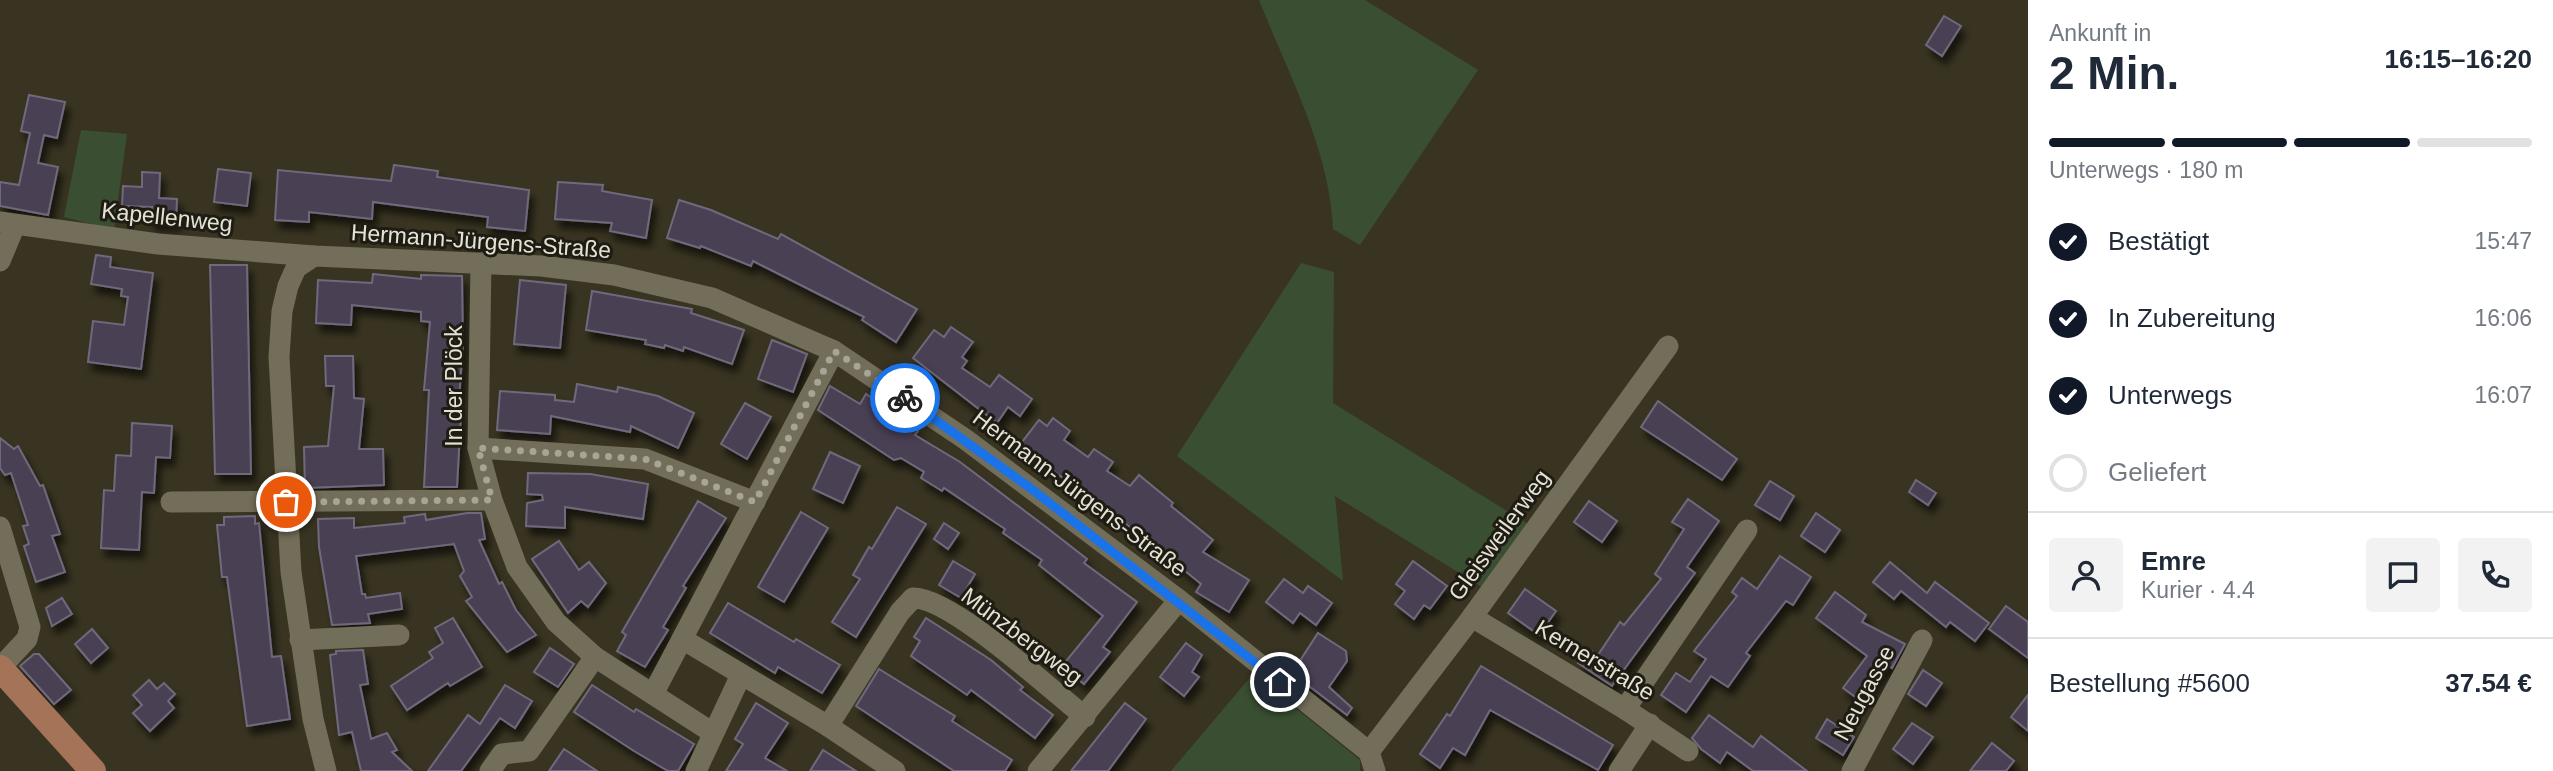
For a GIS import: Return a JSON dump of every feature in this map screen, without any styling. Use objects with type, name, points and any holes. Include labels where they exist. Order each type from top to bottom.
[{"type":"main road","points":[[0,668],[93,771]]},
{"type":"street","name":"Kapellenweg","points":[[0,261],[7,224],[158,244],[314,256]]},
{"type":"street","name":"Hermann-Jürgens-Straße","points":[[314,256],[481,263],[614,275],[712,298],[834,351],[965,439],[1179,600],[1372,762]]},
{"type":"street","points":[[314,256],[296,268],[288,286],[282,311],[279,357],[286,502],[300,640],[313,719],[326,771]]},
{"type":"street","name":"In der Plöck","points":[[481,263],[478,448],[492,500],[517,567],[556,622],[595,657],[713,733]]},
{"type":"street","name":"Gleisweilerweg","points":[[1372,762],[1472,617],[1668,346]]},
{"type":"street","points":[[653,694],[684,640],[834,351]]},
{"type":"street","points":[[478,448],[645,459],[755,502]]},
{"type":"street","points":[[171,502],[492,500]]},
{"type":"street","points":[[0,527],[30,627],[27,639],[0,668]]},
{"type":"street","points":[[1625,709],[1747,530]]},
{"type":"street","name":"Münzbergweg","points":[[828,726],[901,612],[913,598],[926,598],[970,625],[1085,717]]},
{"type":"street","points":[[1038,771],[1179,600]]},
{"type":"street","name":"Kernerstraße","points":[[1472,617],[1650,724],[1688,751]]},
{"type":"street","points":[[300,640],[399,635]]},
{"type":"street","name":"Neugasse","points":[[1855,770],[1922,639]]},
{"type":"street","points":[[684,640],[828,726],[895,771]]},
{"type":"street","points":[[490,771],[502,754],[529,751],[595,657]]},
{"type":"street","points":[[696,771],[741,676]]},
{"type":"street","points":[[1619,771],[1650,724]]},
{"type":"green space","points":[[1259,0],[1365,0],[1478,70],[1360,245],[1333,229],[1330,199],[1316,141]]},
{"type":"green space","points":[[81,130],[127,134],[114,230],[64,217]]},
{"type":"green space","points":[[1301,263],[1334,272],[1333,403],[1536,529],[1490,592],[1335,496],[1343,581],[1177,456]]},
{"type":"green space","points":[[1253,674],[1360,760],[1360,771],[1171,771]]},
{"type":"building","points":[[1944,16],[1961,26],[1942,56],[1926,45]]},
{"type":"building","points":[[29,95],[65,102],[57,138],[44,135],[38,163],[58,167],[48,215],[0,206],[0,182],[19,185],[30,133],[21,131]]},
{"type":"building","points":[[394,165],[438,171],[437,177],[529,190],[525,231],[487,227],[488,217],[373,202],[372,219],[309,212],[309,222],[275,220],[278,170],[391,181]]},
{"type":"building","points":[[218,169],[251,173],[247,206],[214,202]]},
{"type":"building","points":[[142,172],[160,173],[159,198],[177,199],[176,223],[151,222],[152,207],[122,206],[123,186],[142,187]]},
{"type":"building","points":[[558,182],[603,185],[602,191],[652,200],[646,238],[610,231],[612,223],[555,219]]},
{"type":"building","points":[[679,200],[711,210],[778,239],[781,234],[917,309],[896,342],[862,320],[864,317],[753,261],[751,266],[701,246],[700,248],[667,238]]},
{"type":"building","points":[[96,255],[111,257],[110,267],[153,273],[141,369],[88,362],[93,321],[124,325],[128,297],[121,296],[122,289],[91,284]]},
{"type":"building","points":[[210,265],[247,265],[251,474],[215,474]]},
{"type":"building","points":[[373,274],[421,279],[421,275],[462,276],[463,345],[457,487],[424,487],[429,390],[424,390],[430,322],[421,321],[421,312],[352,305],[351,325],[316,323],[318,280],[372,283]]},
{"type":"building","points":[[520,280],[566,285],[560,348],[514,344]]},
{"type":"building","points":[[592,291],[692,309],[691,313],[744,330],[732,364],[684,347],[683,351],[665,345],[664,348],[645,344],[646,340],[586,330]]},
{"type":"building","points":[[951,327],[973,342],[962,357],[967,361],[962,368],[990,387],[999,375],[1032,399],[1020,416],[1008,407],[997,423],[913,358],[934,330],[944,337]]},
{"type":"building","points":[[772,340],[807,354],[793,392],[758,379]]},
{"type":"building","points":[[325,356],[353,356],[354,398],[364,399],[359,449],[383,449],[384,485],[305,488],[304,447],[328,446],[334,386],[326,386]]},
{"type":"building","points":[[577,384],[617,392],[618,387],[658,396],[694,413],[678,448],[631,426],[630,432],[551,416],[550,434],[497,430],[500,391],[555,395],[555,400],[574,402]]},
{"type":"building","points":[[830,386],[860,404],[866,394],[879,403],[878,405],[918,431],[915,435],[960,462],[1046,527],[1087,559],[1084,563],[1137,602],[1103,647],[1110,652],[1084,684],[1062,666],[1103,616],[1039,565],[1042,560],[1003,533],[1005,529],[944,488],[942,491],[921,478],[924,472],[901,458],[894,460],[818,410]]},
{"type":"building","points":[[1658,401],[1737,459],[1722,480],[1641,427]]},
{"type":"building","points":[[745,403],[771,417],[747,459],[721,444]]},
{"type":"building","points":[[1053,418],[1070,431],[1064,440],[1088,457],[1094,449],[1113,462],[1107,471],[1130,486],[1139,475],[1173,503],[1171,506],[1213,540],[1203,552],[1249,580],[1229,612],[1196,592],[1201,584],[1145,538],[1019,446],[1039,420],[1047,426]]},
{"type":"building","points":[[132,423],[172,426],[170,458],[156,457],[154,493],[142,492],[139,550],[101,548],[104,490],[114,491],[116,455],[131,456]]},
{"type":"building","points":[[0,438],[14,449],[18,446],[40,486],[43,485],[60,534],[52,536],[65,572],[36,582],[24,546],[29,544],[23,526],[28,525],[11,473],[5,475],[0,468]]},
{"type":"building","points":[[830,452],[860,466],[843,503],[813,489]]},
{"type":"building","points":[[528,473],[590,474],[648,484],[643,519],[565,507],[565,528],[526,526],[527,503],[543,500],[542,495],[527,494]]},
{"type":"building","points":[[1916,480],[1936,493],[1928,505],[1909,492]]},
{"type":"building","points":[[1770,481],[1794,496],[1780,520],[1755,505]]},
{"type":"building","points":[[1688,499],[1719,521],[1687,567],[1695,573],[1612,686],[1578,663],[1588,649],[1598,655],[1620,622],[1624,625],[1661,579],[1655,574],[1684,529],[1672,522]]},
{"type":"building","points":[[698,501],[726,518],[683,586],[686,588],[663,627],[668,630],[645,667],[617,651],[626,635],[622,632]]},
{"type":"building","points":[[1589,501],[1617,521],[1602,542],[1574,522]]},
{"type":"building","points":[[897,507],[926,524],[856,637],[832,622],[860,579],[853,575]]},
{"type":"building","points":[[801,512],[828,528],[784,602],[758,587]]},
{"type":"building","points":[[481,513],[485,539],[479,540],[499,584],[502,582],[516,610],[536,635],[507,652],[466,601],[472,597],[460,576],[464,571],[454,544],[356,556],[362,594],[365,594],[366,598],[400,593],[402,609],[368,614],[370,623],[332,625],[319,547],[318,519],[354,518],[354,528],[405,523],[404,517],[425,514],[426,520]]},
{"type":"building","points":[[1816,513],[1840,530],[1825,552],[1801,536]]},
{"type":"building","points":[[255,516],[255,524],[259,523],[272,657],[281,656],[290,719],[247,726],[227,577],[222,577],[217,525],[224,525],[224,517]]},
{"type":"building","points":[[944,523],[959,533],[948,549],[934,539]]},
{"type":"building","points":[[559,541],[579,570],[589,562],[606,583],[588,607],[581,601],[568,613],[532,559]]},
{"type":"building","points":[[1780,556],[1811,577],[1793,605],[1786,601],[1746,653],[1750,656],[1728,687],[1711,676],[1686,712],[1661,695],[1676,673],[1690,682],[1706,659],[1694,651],[1737,596],[1732,592],[1742,578],[1757,589]]},
{"type":"building","points":[[953,561],[975,574],[961,598],[939,585]]},
{"type":"building","points":[[1413,561],[1447,586],[1430,609],[1424,605],[1414,619],[1395,604],[1405,591],[1396,584]]},
{"type":"building","points":[[1890,562],[1927,593],[1935,582],[1989,623],[1975,641],[1950,622],[1946,627],[1901,591],[1894,599],[1873,582]]},
{"type":"building","points":[[1284,579],[1303,593],[1308,586],[1332,603],[1316,625],[1300,613],[1293,623],[1266,602]]},
{"type":"building","points":[[1525,589],[1556,611],[1539,635],[1508,613]]},
{"type":"building","points":[[1835,592],[1866,615],[1862,622],[1905,644],[1892,668],[1887,665],[1861,701],[1843,688],[1867,656],[1816,618]]},
{"type":"building","points":[[62,598],[72,614],[52,626],[46,608]]},
{"type":"building","points":[[728,603],[794,642],[796,639],[840,665],[822,693],[778,667],[775,673],[710,633]]},
{"type":"building","points":[[2006,606],[2028,622],[2028,658],[1989,629]]},
{"type":"building","points":[[453,618],[482,667],[450,686],[448,683],[407,710],[391,686],[433,658],[429,652],[443,643],[435,628]]},
{"type":"building","points":[[926,618],[991,660],[1023,687],[1020,690],[1053,715],[1035,738],[971,690],[967,695],[911,656],[920,641],[914,637]]},
{"type":"building","points":[[92,629],[108,648],[91,663],[75,644]]},
{"type":"building","points":[[1318,633],[1346,651],[1347,661],[1329,687],[1352,708],[1347,715],[1292,673]]},
{"type":"building","points":[[1186,643],[1202,655],[1192,672],[1199,677],[1184,696],[1160,677]]},
{"type":"building","points":[[550,648],[574,664],[558,687],[534,672]]},
{"type":"building","points":[[363,650],[368,684],[360,685],[371,739],[387,733],[397,750],[392,752],[412,771],[361,771],[352,732],[339,735],[330,655],[336,654],[336,651]]},
{"type":"building","points":[[34,654],[39,654],[71,690],[54,704],[20,666]]},
{"type":"building","points":[[1481,666],[1613,745],[1598,770],[1490,710],[1465,755],[1453,748],[1440,768],[1420,754],[1447,714],[1450,716]]},
{"type":"building","points":[[879,669],[955,716],[952,721],[1012,760],[1005,771],[954,771],[856,706]]},
{"type":"building","points":[[1923,670],[1942,683],[1926,706],[1908,694]]},
{"type":"building","points":[[149,680],[157,689],[164,683],[175,694],[168,701],[174,708],[150,731],[133,713],[142,705],[133,695]]},
{"type":"building","points":[[505,685],[532,701],[515,728],[500,718],[461,771],[428,771],[468,715],[480,724]]},
{"type":"building","points":[[592,685],[634,712],[636,709],[694,744],[678,771],[668,771],[574,712]]},
{"type":"building","points":[[2028,695],[2028,731],[2011,717]]},
{"type":"building","points":[[756,703],[788,723],[765,758],[787,771],[726,771],[743,744],[735,739]]},
{"type":"building","points":[[1125,703],[1146,719],[1108,771],[1071,771]]},
{"type":"building","points":[[1709,715],[1753,747],[1761,736],[1807,771],[1753,771],[1727,752],[1720,763],[1701,749],[1692,738]]},
{"type":"building","points":[[1827,719],[1854,737],[1843,755],[1816,738]]},
{"type":"building","points":[[1912,723],[1933,737],[1913,764],[1893,749]]},
{"type":"building","points":[[1992,743],[2014,761],[2006,771],[1970,771]]},
{"type":"building","points":[[564,749],[597,771],[549,771]]},
{"type":"building","points":[[823,750],[856,771],[810,771]]},
{"type":"way so far","points":[[286,502],[492,500],[478,448],[645,459],[755,502],[834,351],[905,398]]},
{"type":"route","points":[[905,398],[965,439],[1179,600],[1280,682]]}]
